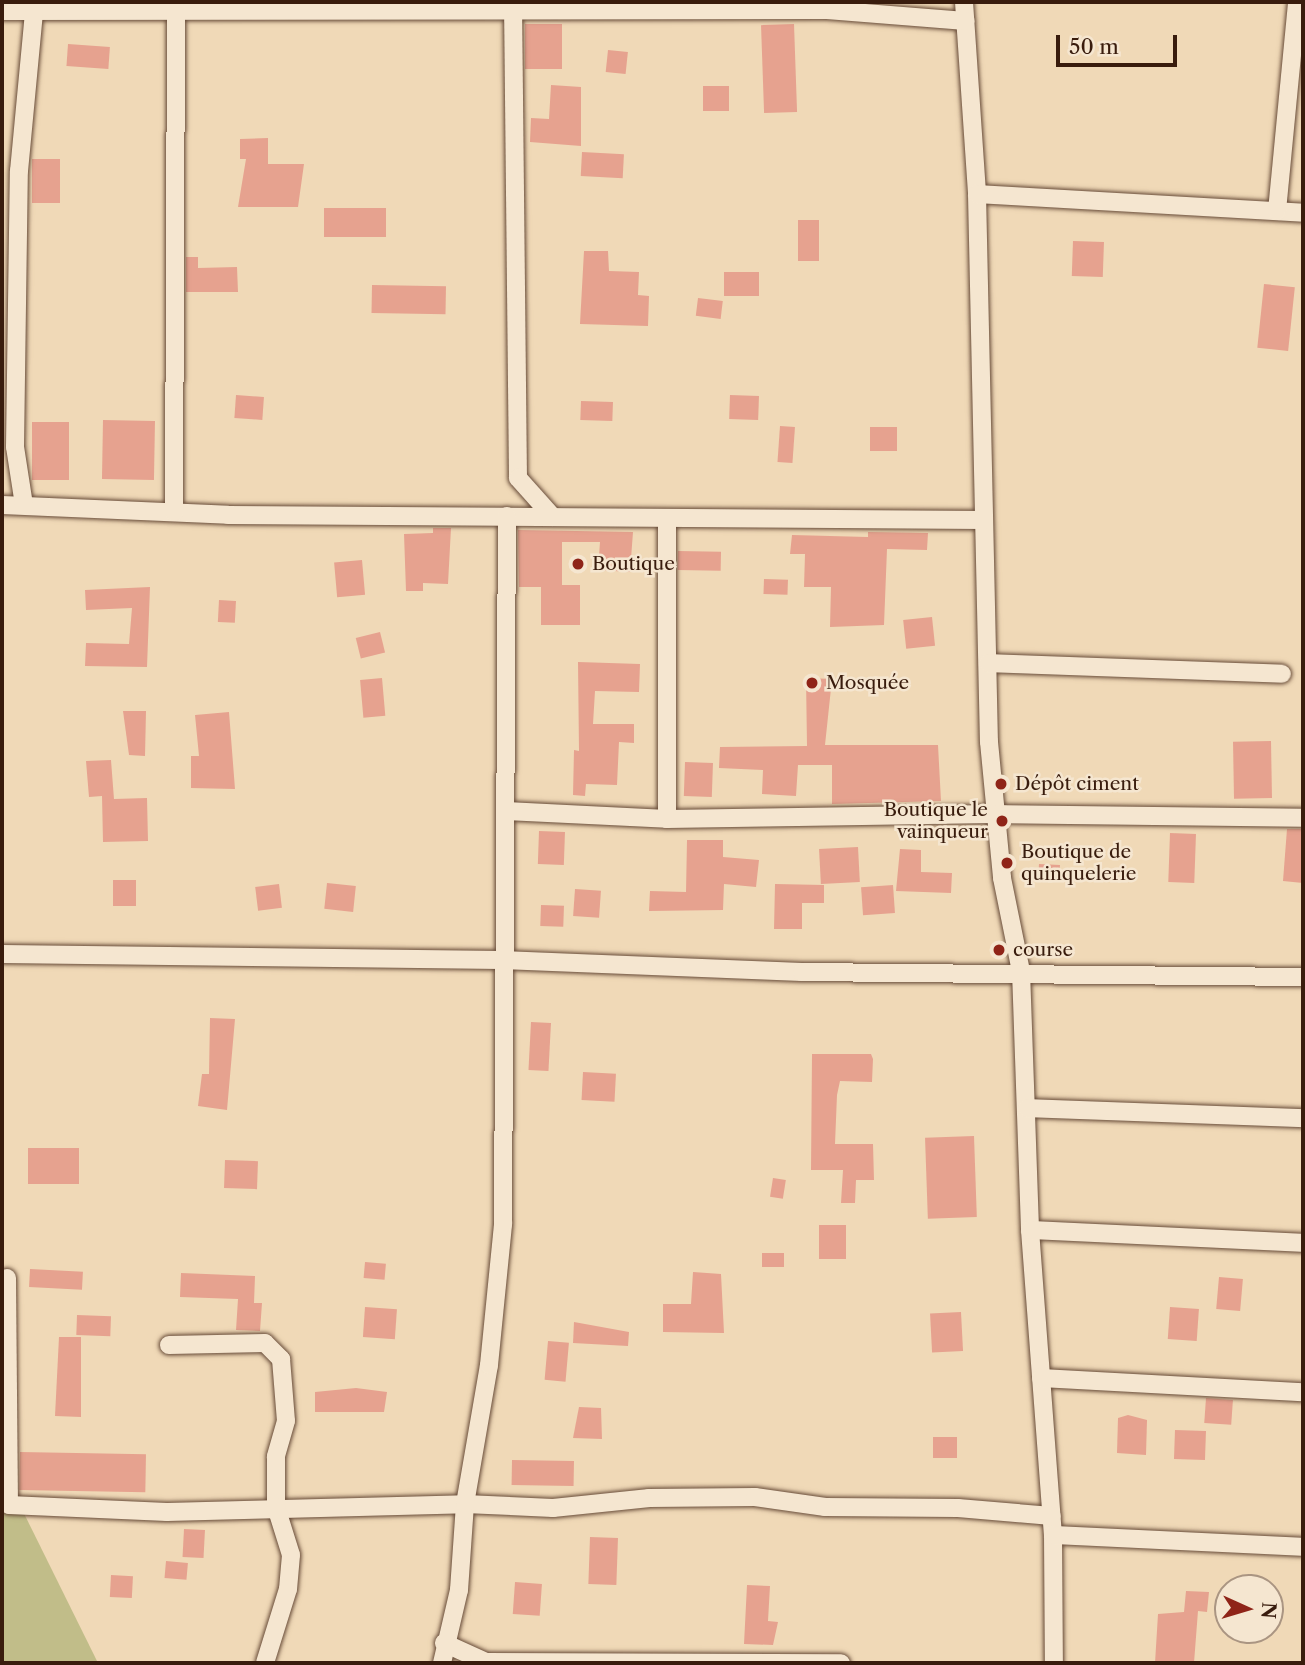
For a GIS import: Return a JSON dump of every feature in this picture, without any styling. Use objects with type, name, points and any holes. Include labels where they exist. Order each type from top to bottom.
[{"type":"street","points":[[964,2],[977,194],[993,814],[1021,971],[1030,1230],[1054,1535],[1054,1663]]},
{"type":"street","points":[[1277,211],[1297,2]]},
{"type":"street","points":[[2,11],[36,6],[176,10],[513,5],[827,10],[966,21]]},
{"type":"street","points":[[513,5],[518,478],[553,517]]},
{"type":"street","points":[[24,505],[15,447],[19,171],[36,6]]},
{"type":"street","points":[[174,512],[176,10]]},
{"type":"street","points":[[977,194],[1303,213]]},
{"type":"street","points":[[2,505],[174,512],[984,520]]},
{"type":"street","points":[[442,1663],[444,1643],[459,1590],[465,1503],[489,1365],[503,1224],[507,1066],[501,960],[506,811],[507,516]]},
{"type":"street","points":[[667,518],[667,819]]},
{"type":"street","points":[[988,663],[1282,674]]},
{"type":"street","points":[[506,811],[667,819],[993,814],[1303,818]]},
{"type":"street","points":[[2,954],[501,960],[802,972],[1021,971],[1303,976]]},
{"type":"street","points":[[1027,1108],[1303,1118]]},
{"type":"street","points":[[1030,1230],[1303,1242]]},
{"type":"street","points":[[7,1278],[9,1504],[167,1512],[465,1503],[553,1508],[649,1498],[755,1497],[825,1507],[946,1508],[1052,1516]]},
{"type":"street","points":[[169,1345],[265,1343],[281,1359],[286,1421],[276,1457],[276,1507],[291,1555],[288,1589],[265,1663]]},
{"type":"street","points":[[1041,1378],[1303,1392]]},
{"type":"street","points":[[1054,1535],[1303,1547]]},
{"type":"street","points":[[444,1643],[486,1662],[841,1663]]},
{"type":"shaded area","points":[[2,1469],[98,1663],[2,1663]]},
{"type":"building","points":[[525,24],[562,24],[562,69],[525,69]]},
{"type":"building","points":[[794,24],[797,112],[764,113],[761,25]]},
{"type":"building","points":[[68,44],[110,47],[108,69],[66,66]]},
{"type":"building","points":[[608,50],[628,52],[626,74],[606,72]]},
{"type":"building","points":[[551,85],[581,87],[581,146],[530,142],[531,118],[549,119]]},
{"type":"building","points":[[703,86],[729,86],[729,111],[703,111]]},
{"type":"building","points":[[268,138],[268,164],[304,164],[298,207],[238,207],[246,159],[240,159],[240,139]]},
{"type":"building","points":[[582,152],[624,154],[623,178],[581,176]]},
{"type":"building","points":[[32,159],[60,159],[60,203],[32,203]]},
{"type":"building","points":[[324,208],[386,208],[386,237],[324,237]]},
{"type":"building","points":[[798,220],[819,220],[819,261],[798,261]]},
{"type":"building","points":[[1073,241],[1104,242],[1103,277],[1072,276]]},
{"type":"building","points":[[584,251],[608,251],[609,271],[639,272],[638,295],[649,296],[648,326],[580,324]]},
{"type":"building","points":[[186,257],[198,257],[198,268],[237,267],[238,292],[186,292]]},
{"type":"building","points":[[724,272],[759,272],[759,296],[724,296]]},
{"type":"building","points":[[1264,284],[1295,287],[1288,351],[1257,348]]},
{"type":"building","points":[[372,285],[446,286],[446,314],[372,313]]},
{"type":"building","points":[[698,298],[723,301],[721,319],[696,316]]},
{"type":"building","points":[[236,395],[264,397],[262,420],[234,418]]},
{"type":"building","points":[[730,395],[759,396],[758,420],[729,419]]},
{"type":"building","points":[[581,401],[613,402],[612,421],[580,420]]},
{"type":"building","points":[[103,420],[155,421],[154,480],[102,479]]},
{"type":"building","points":[[32,422],[69,422],[69,480],[32,480]]},
{"type":"building","points":[[780,426],[795,427],[792,463],[777,462]]},
{"type":"building","points":[[870,427],[897,427],[897,451],[870,451]]},
{"type":"building","points":[[433,528],[451,528],[448,584],[423,583],[423,591],[406,591],[404,534],[433,533]]},
{"type":"building","points":[[518,530],[633,532],[630,572],[598,570],[600,542],[562,542],[562,585],[580,585],[580,625],[541,625],[541,587],[519,587]]},
{"type":"building","points":[[868,532],[928,533],[927,550],[887,549],[884,625],[830,627],[831,587],[804,587],[805,554],[790,554],[792,535],[868,537]]},
{"type":"building","points":[[678,551],[721,552],[721,571],[678,570]]},
{"type":"building","points":[[362,560],[365,595],[337,597],[334,562]]},
{"type":"building","points":[[764,579],[788,580],[787,595],[763,594]]},
{"type":"building","points":[[150,587],[147,667],[85,666],[86,643],[129,644],[132,608],[86,610],[85,590]]},
{"type":"building","points":[[219,600],[236,601],[235,623],[218,622]]},
{"type":"building","points":[[932,617],[935,646],[906,649],[903,620]]},
{"type":"building","points":[[380,632],[385,652],[361,658],[356,638]]},
{"type":"building","points":[[578,662],[640,664],[639,692],[595,691],[593,724],[634,724],[634,743],[619,742],[617,785],[586,784],[585,796],[573,795],[574,750],[579,751]]},
{"type":"building","points":[[382,678],[385,716],[363,718],[360,680]]},
{"type":"building","points":[[806,678],[832,679],[825,745],[938,745],[941,801],[832,804],[832,765],[798,765],[796,796],[762,794],[763,770],[719,768],[720,747],[807,746]]},
{"type":"building","points":[[123,711],[146,711],[145,756],[129,755]]},
{"type":"building","points":[[229,712],[235,789],[191,788],[191,756],[199,756],[195,715]]},
{"type":"building","points":[[1271,741],[1272,798],[1234,799],[1233,742]]},
{"type":"building","points":[[111,760],[114,799],[147,798],[148,841],[103,842],[102,796],[89,797],[86,761]]},
{"type":"building","points":[[685,762],[713,763],[712,797],[684,796]]},
{"type":"building","points":[[1287,829],[1303,829],[1303,883],[1283,881]]},
{"type":"building","points":[[539,831],[565,832],[564,865],[538,864]]},
{"type":"building","points":[[1170,833],[1196,834],[1194,883],[1168,882]]},
{"type":"building","points":[[687,840],[723,840],[723,857],[759,860],[756,887],[724,884],[723,910],[649,911],[650,891],[686,892]]},
{"type":"building","points":[[858,847],[860,882],[821,884],[819,849]]},
{"type":"building","points":[[900,849],[921,850],[921,872],[952,873],[951,893],[896,891]]},
{"type":"building","points":[[1039,864],[1060,865],[1059,881],[1038,880]]},
{"type":"building","points":[[113,880],[136,880],[136,906],[113,906]]},
{"type":"building","points":[[327,883],[356,886],[353,912],[324,909]]},
{"type":"building","points":[[279,884],[282,908],[258,911],[255,887]]},
{"type":"building","points":[[775,884],[824,885],[824,903],[802,903],[802,929],[774,929]]},
{"type":"building","points":[[893,885],[895,913],[863,915],[861,887]]},
{"type":"building","points":[[575,889],[601,891],[599,918],[573,916]]},
{"type":"building","points":[[541,905],[564,906],[563,927],[540,926]]},
{"type":"building","points":[[210,1018],[235,1019],[227,1110],[198,1106],[202,1074],[209,1074]]},
{"type":"building","points":[[531,1022],[551,1023],[548,1071],[528,1070]]},
{"type":"building","points":[[812,1054],[871,1054],[873,1059],[872,1082],[840,1081],[837,1095],[835,1144],[873,1144],[874,1180],[856,1180],[855,1203],[841,1203],[843,1170],[811,1170]]},
{"type":"building","points":[[583,1072],[616,1074],[614,1102],[582,1100]]},
{"type":"building","points":[[974,1136],[977,1217],[928,1219],[925,1138]]},
{"type":"building","points":[[28,1148],[79,1148],[79,1184],[28,1184]]},
{"type":"building","points":[[225,1160],[258,1161],[257,1189],[224,1188]]},
{"type":"building","points":[[773,1178],[786,1180],[783,1199],[770,1197]]},
{"type":"building","points":[[819,1225],[846,1225],[846,1259],[819,1259]]},
{"type":"building","points":[[762,1253],[784,1253],[784,1267],[762,1267]]},
{"type":"building","points":[[365,1262],[386,1264],[385,1280],[364,1278]]},
{"type":"building","points":[[30,1269],[83,1272],[82,1290],[29,1287]]},
{"type":"building","points":[[693,1272],[721,1274],[724,1333],[663,1332],[663,1304],[691,1304]]},
{"type":"building","points":[[181,1273],[255,1276],[254,1303],[262,1303],[260,1331],[236,1330],[238,1299],[180,1297]]},
{"type":"building","points":[[1219,1277],[1243,1279],[1240,1311],[1216,1309]]},
{"type":"building","points":[[365,1307],[397,1309],[395,1339],[363,1337]]},
{"type":"building","points":[[1170,1307],[1199,1309],[1197,1341],[1168,1339]]},
{"type":"building","points":[[961,1312],[963,1351],[932,1353],[930,1314]]},
{"type":"building","points":[[77,1315],[111,1316],[110,1336],[76,1335]]},
{"type":"building","points":[[574,1322],[629,1332],[628,1346],[573,1343]]},
{"type":"building","points":[[59,1337],[81,1337],[81,1417],[55,1416]]},
{"type":"building","points":[[548,1341],[569,1343],[566,1382],[545,1380]]},
{"type":"building","points":[[356,1388],[387,1392],[384,1412],[315,1412],[315,1392]]},
{"type":"building","points":[[1206,1398],[1233,1400],[1231,1425],[1204,1423]]},
{"type":"building","points":[[579,1407],[601,1408],[602,1439],[573,1438]]},
{"type":"building","points":[[1128,1415],[1147,1420],[1146,1455],[1117,1453],[1118,1418]]},
{"type":"building","points":[[1175,1430],[1206,1431],[1205,1460],[1174,1459]]},
{"type":"building","points":[[933,1437],[957,1437],[957,1458],[933,1458]]},
{"type":"building","points":[[20,1452],[146,1454],[145,1492],[19,1490]]},
{"type":"building","points":[[512,1460],[574,1461],[574,1486],[512,1485]]},
{"type":"building","points":[[184,1529],[205,1530],[204,1558],[183,1557]]},
{"type":"building","points":[[590,1537],[618,1538],[616,1585],[588,1584]]},
{"type":"building","points":[[166,1561],[188,1563],[186,1580],[165,1578]]},
{"type":"building","points":[[111,1575],[133,1576],[132,1598],[110,1597]]},
{"type":"building","points":[[515,1582],[542,1584],[540,1616],[513,1614]]},
{"type":"building","points":[[747,1585],[770,1586],[768,1621],[778,1622],[773,1645],[744,1644]]},
{"type":"building","points":[[1186,1591],[1209,1592],[1207,1612],[1198,1611],[1194,1663],[1155,1663],[1158,1614],[1184,1612]]},
{"type":"place","name":"Boutique","points":[[578,564]]},
{"type":"place","name":"Mosquée","points":[[812,683]]},
{"type":"place","name":"Dépôt ciment","points":[[1001,784]]},
{"type":"place","name":"Boutique le vainqueur","points":[[1002,821]]},
{"type":"place","name":"Boutique de quinquelerie","points":[[1007,863]]},
{"type":"place","name":"course","points":[[999,950]]}]
